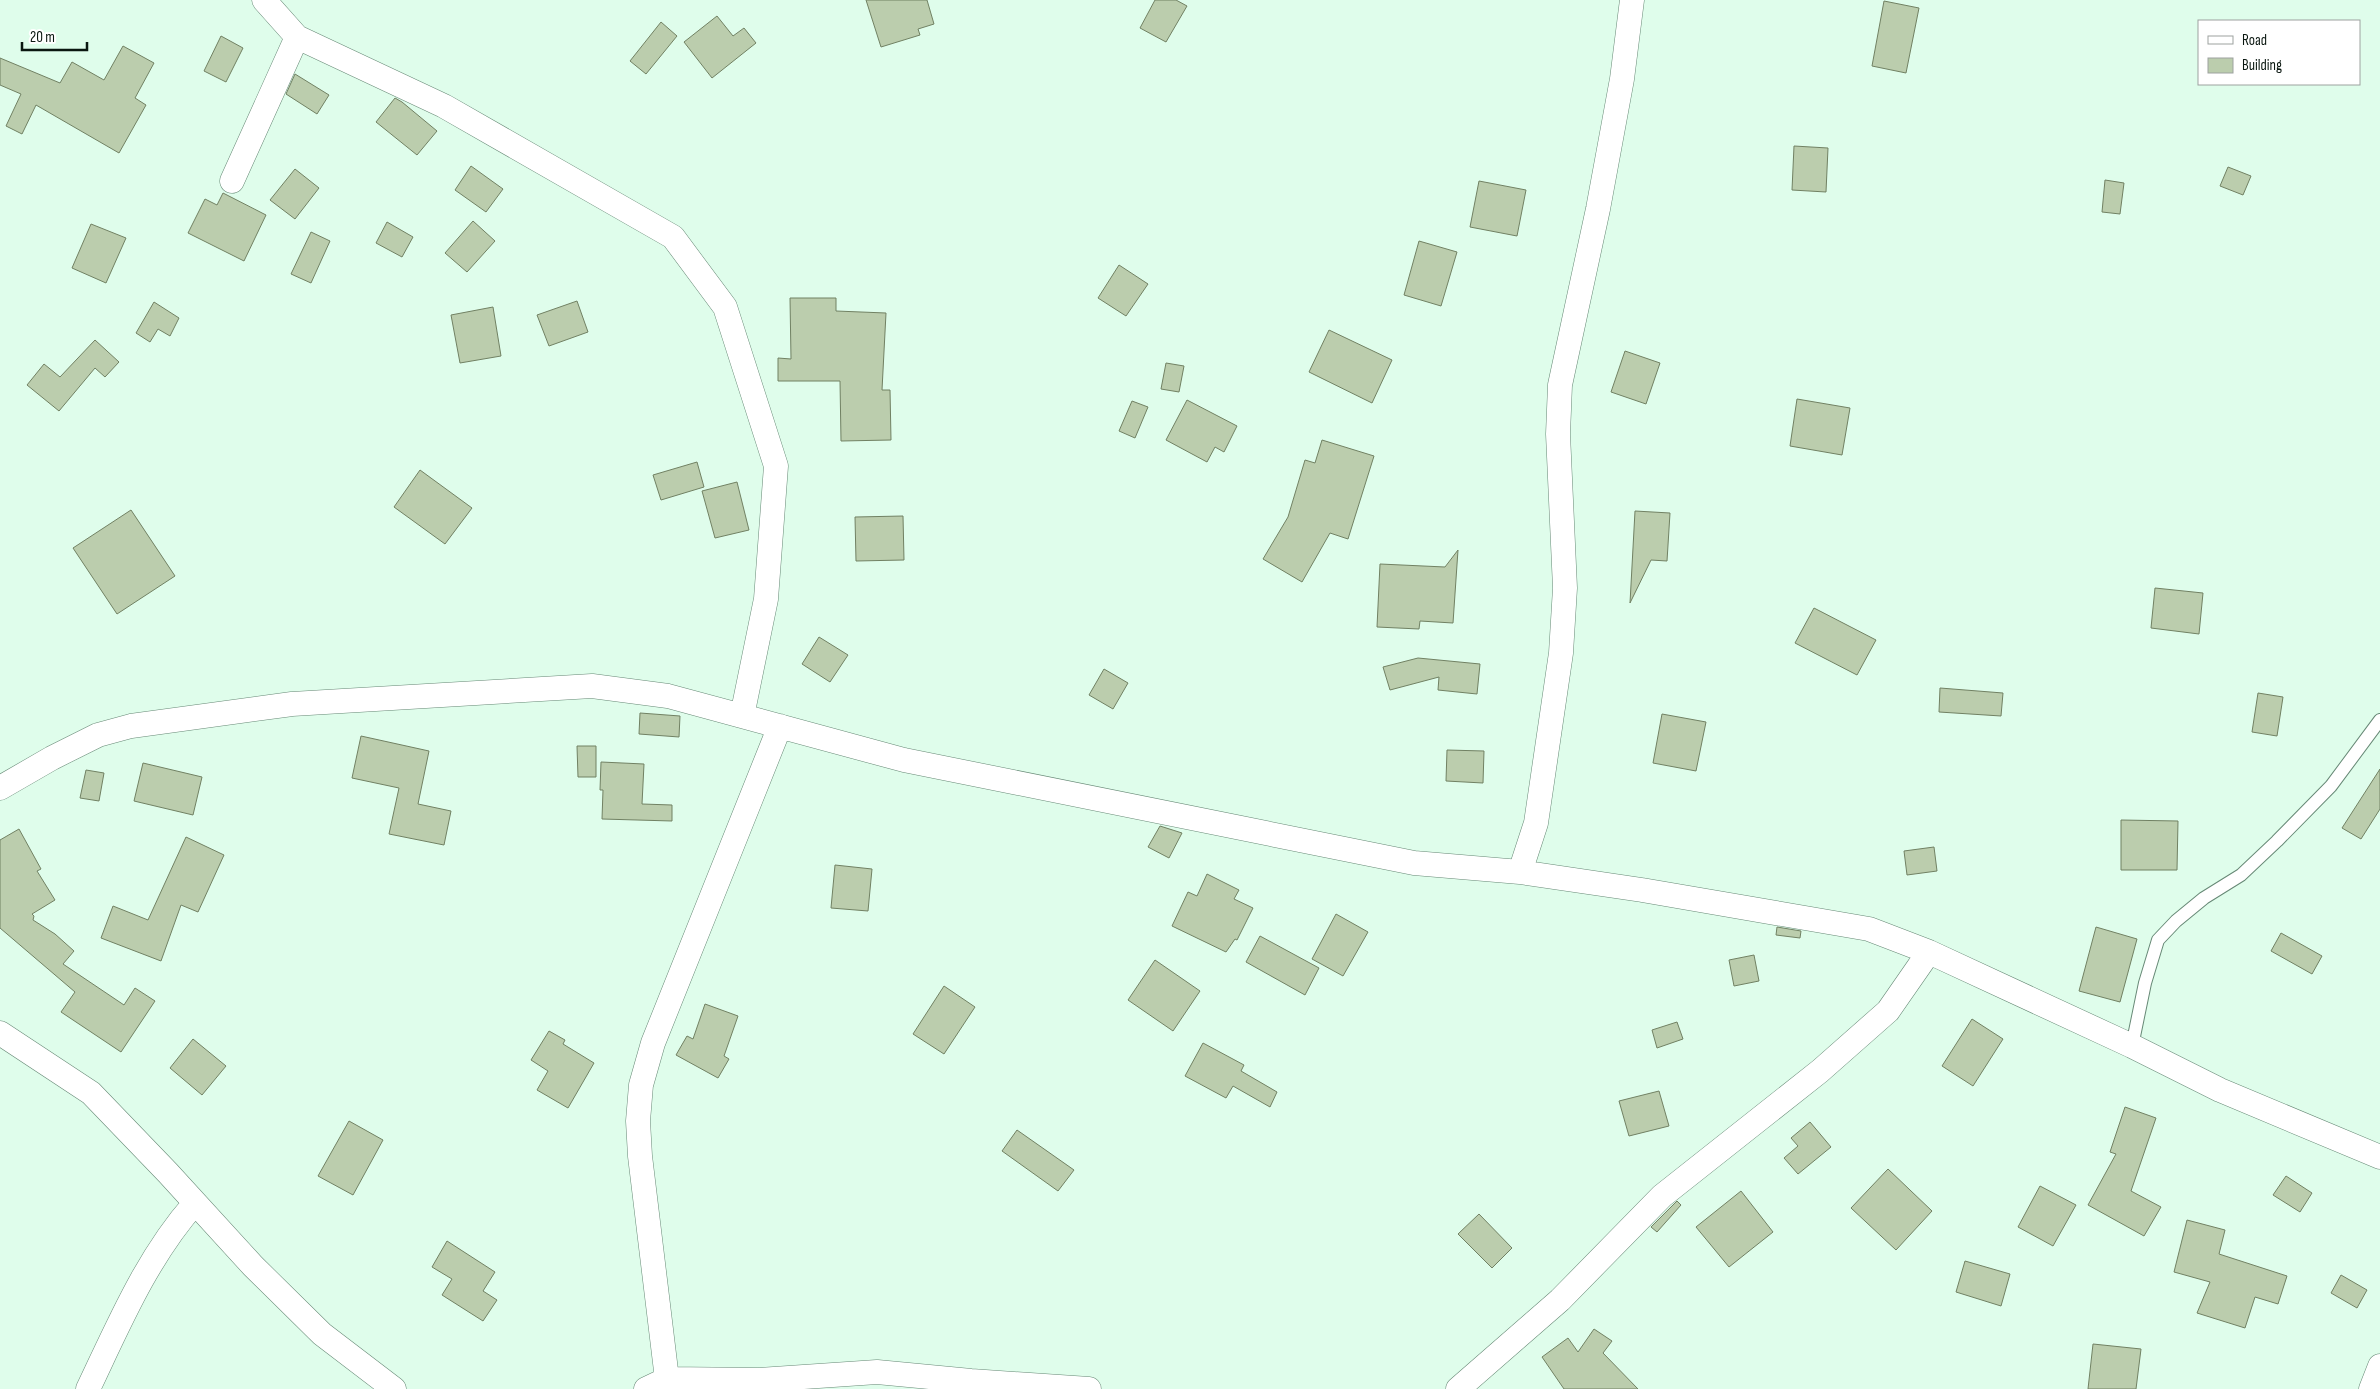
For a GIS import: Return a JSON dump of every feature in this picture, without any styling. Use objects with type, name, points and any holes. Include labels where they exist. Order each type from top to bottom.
[{"type":"street","points":[[264,0],[297,37],[444,106],[673,237],[725,307],[776,466],[766,599],[742,716]]},
{"type":"street","points":[[1520,872],[1536,823],[1562,653],[1565,588],[1558,434],[1560,385],[1603,182],[1622,80],[1632,0]]},
{"type":"street","points":[[232,181],[297,37]]},
{"type":"street","points":[[0,788],[52,758],[98,735],[131,726],[292,704],[592,686],[668,696],[923,764],[1414,863],[1520,872],[1735,904],[1869,929],[1929,952],[2132,1046],[2220,1090],[2380,1158]]},
{"type":"street","points":[[780,726],[653,1043],[641,1085],[638,1121],[656,1384],[760,1380],[877,1372],[1089,1389]]},
{"type":"street","points":[[1458,1389],[1560,1300],[1662,1196],[1820,1071],[1888,1011],[1929,952]]},
{"type":"street","points":[[0,1033],[91,1093],[253,1266],[322,1334],[394,1389]]},
{"type":"street","points":[[88,1389],[127,1308],[158,1251],[195,1203]]},
{"type":"street","points":[[2371,1389],[2380,1366]]},
{"type":"lane","points":[[2132,1046],[2145,983],[2158,940],[2176,921],[2204,898],[2241,874],[2277,841],[2330,786],[2380,720]]},
{"type":"building","points":[[866,0],[927,0],[934,24],[918,29],[920,35],[881,47]]},
{"type":"building","points":[[1155,0],[1176,0],[1187,6],[1166,42],[1140,28]]},
{"type":"building","points":[[1884,1],[1919,8],[1906,73],[1872,66]]},
{"type":"building","points":[[717,16],[733,36],[744,28],[756,43],[712,78],[684,42]]},
{"type":"building","points":[[661,22],[677,36],[646,74],[630,61]]},
{"type":"building","points":[[221,36],[243,48],[226,82],[204,71]]},
{"type":"building","points":[[123,46],[154,63],[135,98],[146,105],[119,153],[36,105],[22,134],[6,126],[21,94],[0,85],[0,58],[60,83],[72,62],[104,80]]},
{"type":"building","points":[[295,74],[329,95],[317,114],[286,94]]},
{"type":"building","points":[[395,98],[437,131],[417,155],[376,122]]},
{"type":"building","points":[[1794,146],[1828,148],[1826,192],[1792,190]]},
{"type":"building","points":[[471,166],[503,189],[486,212],[455,190]]},
{"type":"building","points":[[2228,167],[2251,176],[2243,195],[2220,186]]},
{"type":"building","points":[[295,169],[319,188],[295,219],[270,200]]},
{"type":"building","points":[[2105,180],[2124,183],[2120,214],[2102,212]]},
{"type":"building","points":[[1479,181],[1526,190],[1517,236],[1470,227]]},
{"type":"building","points":[[223,193],[266,215],[244,261],[188,233],[205,199],[217,205]]},
{"type":"building","points":[[473,221],[495,241],[467,272],[445,253]]},
{"type":"building","points":[[387,222],[413,237],[402,257],[376,243]]},
{"type":"building","points":[[91,224],[126,238],[106,283],[72,268]]},
{"type":"building","points":[[311,232],[330,241],[311,283],[291,274]]},
{"type":"building","points":[[1419,241],[1457,252],[1441,306],[1404,295]]},
{"type":"building","points":[[1119,265],[1148,284],[1126,316],[1098,298]]},
{"type":"building","points":[[790,298],[836,298],[836,311],[886,313],[882,390],[890,390],[891,440],[841,441],[840,381],[778,381],[778,358],[791,359]]},
{"type":"building","points":[[577,301],[588,332],[549,346],[537,315]]},
{"type":"building","points":[[154,302],[179,318],[170,336],[158,329],[150,342],[136,333]]},
{"type":"building","points":[[493,307],[501,356],[460,363],[451,315]]},
{"type":"building","points":[[1329,330],[1392,360],[1372,403],[1309,372]]},
{"type":"building","points":[[95,340],[119,362],[105,377],[95,368],[59,411],[27,385],[44,364],[60,377]]},
{"type":"building","points":[[1625,351],[1660,363],[1646,404],[1611,392]]},
{"type":"building","points":[[1166,363],[1184,366],[1179,392],[1161,389]]},
{"type":"building","points":[[1797,399],[1850,408],[1842,455],[1790,446]]},
{"type":"building","points":[[1187,400],[1237,426],[1224,452],[1215,447],[1207,462],[1166,440]]},
{"type":"building","points":[[1132,401],[1148,407],[1135,438],[1119,431]]},
{"type":"building","points":[[1322,440],[1374,456],[1348,539],[1330,533],[1302,582],[1263,559],[1288,517],[1305,460],[1315,463]]},
{"type":"building","points":[[697,462],[704,487],[661,500],[653,475]]},
{"type":"building","points":[[420,470],[472,508],[445,544],[394,507]]},
{"type":"building","points":[[737,482],[749,530],[715,538],[702,491]]},
{"type":"building","points":[[131,510],[175,576],[117,614],[73,548]]},
{"type":"building","points":[[1635,511],[1670,513],[1667,561],[1651,560],[1630,603]]},
{"type":"building","points":[[903,516],[904,560],[856,561],[855,517]]},
{"type":"building","points":[[1458,550],[1453,623],[1420,621],[1419,629],[1377,627],[1380,564],[1445,567]]},
{"type":"building","points":[[2155,588],[2203,593],[2199,634],[2151,628]]},
{"type":"building","points":[[1814,608],[1876,640],[1857,675],[1795,643]]},
{"type":"building","points":[[819,637],[848,655],[830,682],[802,664]]},
{"type":"building","points":[[1418,658],[1480,664],[1477,694],[1438,690],[1439,677],[1390,690],[1383,667]]},
{"type":"building","points":[[1104,669],[1128,683],[1113,709],[1089,695]]},
{"type":"building","points":[[1940,688],[2003,693],[2001,716],[1939,712]]},
{"type":"building","points":[[2258,693],[2283,697],[2277,736],[2252,732]]},
{"type":"building","points":[[640,713],[680,716],[679,737],[639,734]]},
{"type":"building","points":[[1662,714],[1706,722],[1696,771],[1653,763]]},
{"type":"building","points":[[361,736],[429,751],[418,804],[451,811],[444,845],[389,834],[399,788],[352,778]]},
{"type":"building","points":[[577,746],[596,746],[596,777],[578,777]]},
{"type":"building","points":[[1447,750],[1484,751],[1483,783],[1446,781]]},
{"type":"building","points":[[601,762],[644,764],[642,804],[672,805],[672,821],[602,819],[603,790],[600,790]]},
{"type":"building","points":[[143,763],[202,777],[193,815],[134,801]]},
{"type":"building","points":[[2380,769],[2380,809],[2361,839],[2342,828]]},
{"type":"building","points":[[86,770],[104,773],[99,801],[80,798]]},
{"type":"building","points":[[2121,820],[2178,821],[2177,870],[2121,870]]},
{"type":"building","points":[[1160,826],[1182,833],[1169,858],[1148,847]]},
{"type":"building","points":[[19,829],[41,869],[37,871],[55,900],[32,914],[34,916],[33,920],[55,934],[74,951],[63,964],[124,1005],[135,988],[155,1001],[121,1052],[61,1012],[75,992],[0,928],[0,840]]},
{"type":"building","points":[[186,837],[224,855],[198,912],[181,905],[161,961],[101,938],[113,906],[148,920]]},
{"type":"building","points":[[1934,847],[1937,871],[1907,875],[1904,851]]},
{"type":"building","points":[[835,865],[872,869],[868,911],[831,908]]},
{"type":"building","points":[[1207,874],[1239,890],[1234,899],[1253,908],[1237,940],[1235,939],[1226,952],[1172,926],[1188,892],[1197,896]]},
{"type":"building","points":[[1336,914],[1368,932],[1343,976],[1312,959]]},
{"type":"building","points":[[1777,927],[1801,931],[1800,938],[1776,935]]},
{"type":"building","points":[[2096,927],[2137,939],[2120,1002],[2079,991]]},
{"type":"building","points":[[2281,933],[2322,956],[2312,974],[2271,951]]},
{"type":"building","points":[[1260,936],[1319,968],[1305,995],[1246,962]]},
{"type":"building","points":[[1754,955],[1759,981],[1734,986],[1729,960]]},
{"type":"building","points":[[1155,960],[1200,991],[1173,1031],[1128,1000]]},
{"type":"building","points":[[944,986],[975,1007],[944,1054],[913,1034]]},
{"type":"building","points":[[705,1004],[738,1016],[724,1056],[729,1059],[718,1078],[676,1055],[687,1036],[693,1039]]},
{"type":"building","points":[[1972,1019],[2003,1039],[1973,1086],[1942,1066]]},
{"type":"building","points":[[1677,1022],[1683,1039],[1657,1048],[1652,1030]]},
{"type":"building","points":[[549,1031],[565,1040],[563,1044],[594,1063],[568,1108],[537,1090],[548,1071],[531,1060]]},
{"type":"building","points":[[193,1039],[226,1066],[202,1095],[170,1068]]},
{"type":"building","points":[[1203,1043],[1244,1065],[1241,1071],[1277,1092],[1270,1107],[1233,1086],[1226,1098],[1185,1076]]},
{"type":"building","points":[[1659,1091],[1669,1126],[1629,1136],[1619,1101]]},
{"type":"building","points":[[2125,1107],[2156,1118],[2131,1191],[2161,1207],[2144,1236],[2088,1205],[2116,1154],[2110,1152]]},
{"type":"building","points":[[349,1121],[383,1140],[353,1195],[318,1176]]},
{"type":"building","points":[[1810,1122],[1831,1147],[1798,1174],[1784,1158],[1798,1146],[1791,1138]]},
{"type":"building","points":[[1017,1130],[1074,1170],[1058,1191],[1002,1151]]},
{"type":"building","points":[[1888,1169],[1932,1211],[1896,1250],[1851,1208]]},
{"type":"building","points":[[2286,1176],[2312,1193],[2300,1212],[2273,1195]]},
{"type":"building","points":[[2040,1186],[2076,1205],[2053,1246],[2018,1227]]},
{"type":"building","points":[[1741,1191],[1773,1232],[1729,1267],[1696,1227]]},
{"type":"building","points":[[1677,1201],[1681,1205],[1657,1232],[1651,1227]]},
{"type":"building","points":[[1479,1214],[1512,1248],[1492,1268],[1458,1234]]},
{"type":"building","points":[[2187,1220],[2225,1230],[2219,1254],[2287,1276],[2278,1304],[2255,1297],[2245,1328],[2197,1313],[2210,1282],[2174,1272]]},
{"type":"building","points":[[447,1241],[495,1272],[483,1291],[497,1300],[483,1321],[442,1295],[452,1279],[432,1267]]},
{"type":"building","points":[[1965,1261],[2010,1274],[2001,1306],[1956,1292]]},
{"type":"building","points":[[2341,1275],[2367,1290],[2357,1308],[2331,1293]]},
{"type":"building","points":[[1594,1329],[1612,1341],[1603,1353],[1638,1389],[1564,1389],[1542,1357],[1568,1338],[1578,1352]]},
{"type":"building","points":[[2093,1344],[2141,1349],[2136,1389],[2088,1389]]}]
